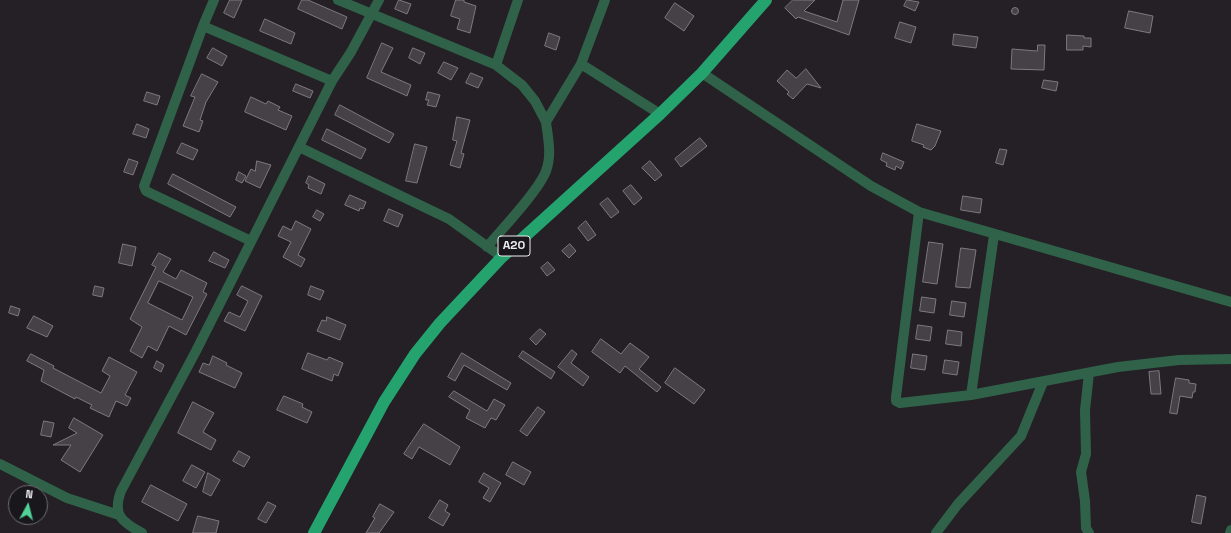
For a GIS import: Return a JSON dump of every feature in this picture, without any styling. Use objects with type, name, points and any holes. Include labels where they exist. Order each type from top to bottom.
[{"type":"main road","name":"A20","points":[[314,533],[378,412],[415,354],[452,309],[502,257],[660,114],[702,73],[766,0]]},
{"type":"street","points":[[214,0],[144,186],[146,191],[251,241]]},
{"type":"street","points":[[338,0],[496,65],[522,86],[535,100],[546,122],[549,142],[546,171],[538,185],[487,246]]},
{"type":"street","points":[[118,515],[118,502],[121,491],[199,344],[332,81],[351,52],[379,0]]},
{"type":"street","points":[[496,65],[518,0]]},
{"type":"street","points":[[546,122],[581,64],[605,0]]},
{"type":"street","points":[[203,26],[332,81]]},
{"type":"street","points":[[581,64],[660,114]]},
{"type":"street","points":[[702,73],[871,186],[919,212],[994,235],[1231,302]]},
{"type":"street","points":[[299,147],[449,219],[502,257]]},
{"type":"street","points":[[919,212],[896,400],[904,402],[971,395],[1118,367],[1154,362],[1231,359]]},
{"type":"street","points":[[971,395],[994,235]]},
{"type":"street","points":[[1089,373],[1085,410],[1086,454],[1081,472],[1085,501],[1086,528],[1089,533]]},
{"type":"street","points":[[936,533],[958,504],[1021,436],[1043,382]]},
{"type":"street","points":[[0,464],[67,498],[118,515],[130,527],[142,533]]},
{"type":"building","points":[[230,0],[242,0],[234,18],[224,13]]},
{"type":"building","points":[[302,0],[308,0],[347,17],[342,29],[298,9]]},
{"type":"building","points":[[399,0],[411,4],[407,14],[395,9]]},
{"type":"building","points":[[456,0],[464,0],[464,2],[476,6],[470,33],[457,29],[460,19],[451,16]]},
{"type":"building","points":[[793,0],[815,0],[804,11],[837,22],[843,0],[859,0],[849,35],[798,17],[796,19],[785,8]]},
{"type":"building","points":[[907,0],[919,2],[915,11],[904,6]]},
{"type":"building","points":[[675,3],[694,16],[684,31],[665,18]]},
{"type":"building","points":[[1015,7],[1018,8],[1018,14],[1015,15],[1012,14],[1011,11],[1012,8]]},
{"type":"building","points":[[1129,11],[1153,16],[1150,33],[1125,28]]},
{"type":"building","points":[[265,19],[295,33],[291,44],[260,31]]},
{"type":"building","points":[[900,22],[916,27],[911,43],[895,38]]},
{"type":"building","points":[[549,33],[560,37],[556,50],[545,46]]},
{"type":"building","points":[[954,34],[978,37],[976,48],[953,45]]},
{"type":"building","points":[[1067,35],[1091,38],[1091,47],[1083,46],[1083,50],[1067,50]]},
{"type":"building","points":[[382,43],[393,48],[381,72],[411,85],[407,96],[367,78]]},
{"type":"building","points":[[1038,45],[1045,45],[1044,70],[1011,69],[1012,49],[1037,51]]},
{"type":"building","points":[[213,48],[227,56],[222,66],[207,58]]},
{"type":"building","points":[[413,48],[425,53],[420,64],[409,58]]},
{"type":"building","points":[[444,62],[458,68],[451,80],[438,73]]},
{"type":"building","points":[[806,69],[821,88],[807,84],[793,99],[787,94],[789,92],[777,81],[787,70],[796,78]]},
{"type":"building","points":[[471,73],[483,78],[478,88],[466,83]]},
{"type":"building","points":[[202,74],[218,82],[206,102],[200,120],[203,121],[199,132],[183,126],[195,97],[191,96]]},
{"type":"building","points":[[1044,80],[1058,82],[1056,91],[1042,88]]},
{"type":"building","points":[[296,84],[313,91],[310,98],[293,91]]},
{"type":"building","points":[[147,92],[160,96],[157,105],[144,101]]},
{"type":"building","points":[[428,92],[440,95],[436,107],[427,105],[429,100],[426,100]]},
{"type":"building","points":[[251,97],[266,104],[268,101],[280,107],[278,110],[292,116],[286,130],[245,112]]},
{"type":"building","points":[[340,105],[394,134],[389,143],[335,115]]},
{"type":"building","points":[[457,117],[470,120],[461,153],[464,154],[460,168],[450,165],[457,141],[453,140]]},
{"type":"building","points":[[137,124],[149,129],[146,138],[133,134]]},
{"type":"building","points":[[917,124],[941,131],[935,146],[931,150],[923,147],[924,145],[912,141]]},
{"type":"building","points":[[327,129],[366,149],[361,159],[322,140]]},
{"type":"building","points":[[700,138],[707,146],[681,167],[675,159]]},
{"type":"building","points":[[182,143],[198,150],[193,160],[177,153]]},
{"type":"building","points":[[415,144],[427,147],[417,183],[406,181]]},
{"type":"building","points":[[1000,149],[1007,150],[1003,165],[996,163]]},
{"type":"building","points":[[883,153],[904,162],[901,169],[896,166],[895,170],[886,166],[887,163],[881,160]]},
{"type":"building","points":[[129,159],[138,162],[133,175],[124,172]]},
{"type":"building","points":[[257,161],[271,165],[260,188],[245,181],[251,169],[255,171]]},
{"type":"building","points":[[650,161],[662,175],[655,181],[642,168]]},
{"type":"building","points":[[239,172],[246,176],[242,183],[236,180]]},
{"type":"building","points":[[173,174],[236,207],[230,217],[168,184]]},
{"type":"building","points":[[309,176],[325,184],[321,194],[308,188],[309,185],[306,183]]},
{"type":"building","points":[[631,185],[642,198],[634,205],[623,191]]},
{"type":"building","points":[[350,195],[366,202],[363,209],[360,208],[359,211],[345,205]]},
{"type":"building","points":[[963,196],[982,199],[980,213],[961,210]]},
{"type":"building","points":[[608,198],[619,212],[611,218],[600,204]]},
{"type":"building","points":[[389,209],[403,215],[398,227],[384,221]]},
{"type":"building","points":[[317,210],[324,214],[320,221],[313,217]]},
{"type":"building","points":[[296,221],[311,229],[298,255],[305,259],[301,267],[283,257],[291,242],[278,236],[283,226],[291,230]]},
{"type":"building","points":[[586,221],[596,235],[588,241],[578,228]]},
{"type":"building","points":[[929,242],[943,244],[937,284],[923,282]]},
{"type":"building","points":[[123,244],[136,247],[132,266],[119,263]]},
{"type":"building","points":[[570,244],[576,251],[569,258],[562,251]]},
{"type":"building","points":[[961,248],[976,250],[970,288],[956,287]]},
{"type":"building","points":[[214,252],[229,260],[225,268],[209,261]]},
{"type":"building","points":[[159,253],[171,259],[163,272],[176,279],[181,270],[207,283],[203,292],[207,294],[186,335],[169,326],[157,351],[148,346],[142,358],[130,351],[142,327],[130,319],[156,267],[152,265]],"holes":[[[159,281],[193,297],[182,320],[148,303]]]},
{"type":"building","points":[[548,262],[555,270],[547,276],[541,268]]},
{"type":"building","points":[[95,286],[104,288],[102,297],[93,295]]},
{"type":"building","points":[[242,286],[262,296],[245,331],[224,321],[229,312],[240,317],[248,301],[237,295]]},
{"type":"building","points":[[311,286],[324,291],[320,300],[308,295]]},
{"type":"building","points":[[922,297],[936,299],[934,313],[920,311]]},
{"type":"building","points":[[952,301],[966,303],[964,317],[950,315]]},
{"type":"building","points":[[11,306],[20,309],[18,316],[9,313]]},
{"type":"building","points":[[34,316],[53,326],[47,337],[27,328]]},
{"type":"building","points":[[327,317],[346,325],[340,340],[317,331],[322,320],[326,321]]},
{"type":"building","points":[[918,325],[932,327],[930,341],[916,339]]},
{"type":"building","points":[[540,329],[546,334],[536,345],[530,339]]},
{"type":"building","points":[[948,330],[962,332],[961,346],[946,344]]},
{"type":"building","points":[[601,339],[621,354],[630,343],[649,357],[639,369],[661,387],[657,392],[625,366],[620,373],[592,352]]},
{"type":"building","points":[[572,350],[577,354],[571,363],[589,377],[583,386],[558,367]]},
{"type":"building","points":[[523,351],[555,372],[551,379],[519,357]]},
{"type":"building","points":[[308,353],[327,360],[329,357],[343,363],[338,376],[334,374],[332,381],[302,369]]},
{"type":"building","points":[[462,353],[511,383],[507,390],[464,365],[455,381],[448,377]]},
{"type":"building","points":[[31,354],[54,366],[53,368],[101,393],[110,376],[102,371],[109,357],[137,372],[125,395],[131,398],[127,406],[116,401],[109,417],[90,408],[92,405],[76,397],[75,399],[41,381],[44,370],[27,361]]},
{"type":"building","points":[[913,354],[927,356],[925,370],[911,368]]},
{"type":"building","points":[[213,356],[242,373],[235,388],[199,372],[203,363],[209,365]]},
{"type":"building","points":[[945,360],[959,362],[957,375],[943,373]]},
{"type":"building","points":[[157,361],[164,365],[161,372],[154,368]]},
{"type":"building","points":[[675,368],[705,390],[694,404],[665,383]]},
{"type":"building","points":[[1159,371],[1161,394],[1151,394],[1149,372]]},
{"type":"building","points":[[1176,378],[1189,380],[1189,383],[1196,384],[1195,392],[1193,392],[1192,398],[1180,396],[1177,414],[1170,413]]},
{"type":"building","points":[[454,391],[487,411],[494,399],[505,405],[496,420],[491,418],[485,428],[466,418],[470,410],[449,397]]},
{"type":"building","points":[[284,396],[303,404],[302,407],[312,412],[307,423],[277,410]]},
{"type":"building","points":[[193,402],[214,413],[203,432],[216,440],[211,450],[178,433]]},
{"type":"building","points":[[538,407],[545,412],[527,436],[520,431]]},
{"type":"building","points":[[74,418],[103,435],[80,472],[61,460],[71,445],[53,445],[77,433],[69,428]]},
{"type":"building","points":[[44,421],[54,423],[51,437],[41,435]]},
{"type":"building","points":[[424,424],[460,447],[450,465],[419,447],[412,459],[404,454]]},
{"type":"building","points":[[239,451],[250,457],[244,467],[233,461]]},
{"type":"building","points":[[513,462],[531,472],[524,485],[506,475]]},
{"type":"building","points":[[192,465],[205,472],[196,488],[183,481]]},
{"type":"building","points":[[208,473],[220,480],[211,496],[203,492]]},
{"type":"building","points":[[484,473],[501,483],[490,502],[483,498],[489,488],[479,482]]},
{"type":"building","points":[[151,485],[187,504],[178,521],[142,502]]},
{"type":"building","points":[[1197,495],[1206,497],[1201,524],[1192,522]]},
{"type":"building","points":[[440,500],[448,505],[445,511],[450,514],[443,526],[429,518]]},
{"type":"building","points":[[268,502],[276,506],[266,523],[258,519]]},
{"type":"building","points":[[380,504],[394,512],[379,533],[366,533],[375,518],[373,517]]},
{"type":"building","points":[[198,516],[219,521],[216,533],[193,533]]}]
